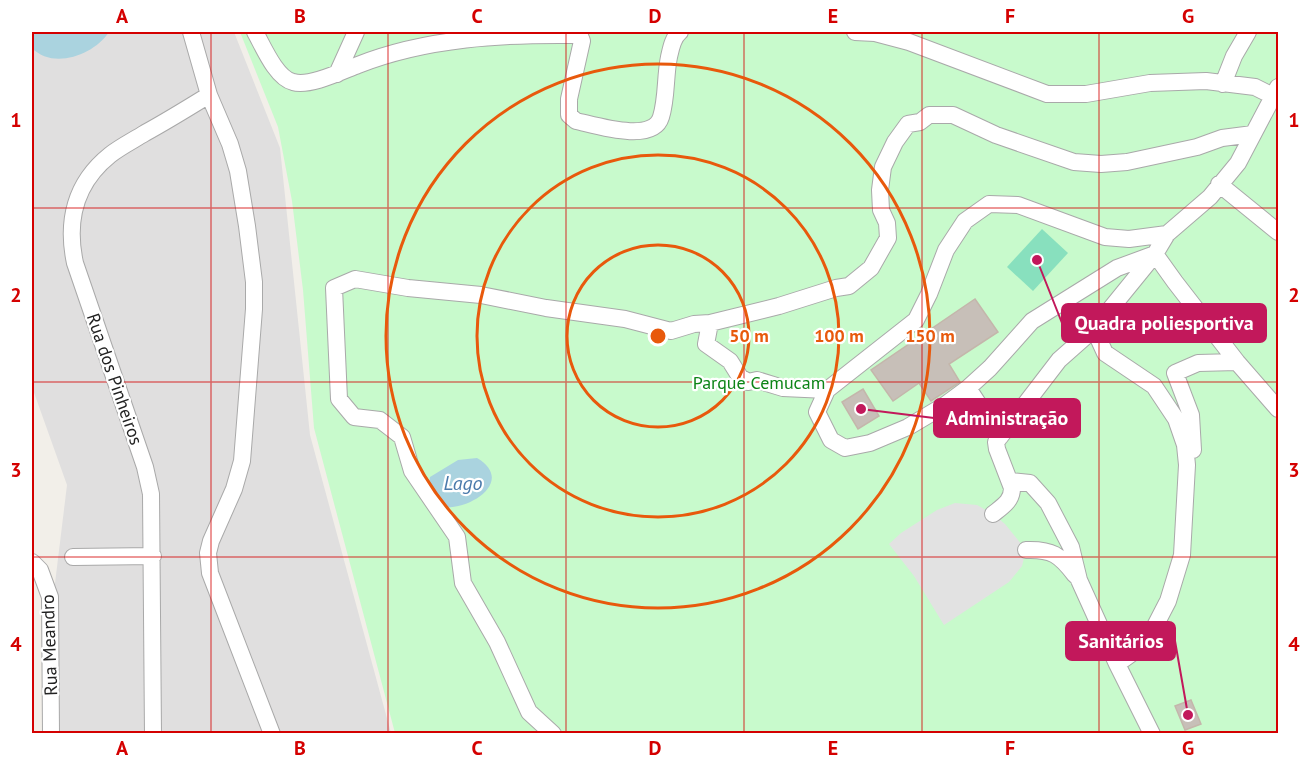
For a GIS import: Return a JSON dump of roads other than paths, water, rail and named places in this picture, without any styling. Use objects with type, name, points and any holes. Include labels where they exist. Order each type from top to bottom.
[{"type":"street","points":[[191,32],[209,95],[230,144],[238,171],[248,226],[254,282],[254,309],[242,461],[234,489],[211,542],[208,562],[210,573],[272,734]]},
{"type":"street","points":[[255,32],[275,67],[285,79],[294,83],[337,74],[361,64],[440,43],[535,34],[580,36],[582,41],[569,99],[568,111],[572,119],[634,132],[653,128],[661,118],[669,59],[675,35],[680,32]]},
{"type":"street","points":[[337,74],[356,32]]},
{"type":"street","points":[[855,32],[875,33],[909,42],[1047,94],[1086,94],[1150,83],[1188,80],[1255,87],[1269,94],[1275,94],[1238,163],[1210,196],[1167,234],[1155,254],[1094,329],[1059,360],[996,442],[1012,488],[1010,500],[993,514]]},
{"type":"street","points":[[1223,84],[1233,56],[1248,32]]},
{"type":"street","name":"Rua dos Pinheiros","points":[[153,734],[153,556],[149,479],[75,263],[70,243],[72,220],[75,202],[83,184],[111,154],[209,95]]},
{"type":"street","points":[[553,734],[529,712],[497,642],[463,583],[457,537],[412,471],[402,437],[380,420],[354,417],[339,399],[334,288],[355,279],[408,288],[481,295],[546,308],[625,319],[671,331],[779,306],[849,286],[871,268],[888,238],[887,224],[881,210],[880,190],[884,167],[895,142],[908,124],[920,122],[929,115],[952,115],[996,135],[1074,162],[1101,164],[1127,162],[1197,147],[1222,138],[1252,134]]},
{"type":"street","points":[[1219,184],[1278,232]]},
{"type":"street","points":[[1155,254],[1117,268],[1062,300],[1032,321],[990,368],[968,388],[908,428],[870,443],[845,448],[831,440],[817,412],[826,390],[916,320],[946,250],[966,221],[988,204],[1018,205],[1105,237],[1129,239],[1167,234]]},
{"type":"street","points":[[1155,254],[1237,362],[1278,409]]},
{"type":"street","points":[[710,323],[706,344],[730,362],[740,377],[748,382],[757,380],[783,388],[826,390]]},
{"type":"street","points":[[1094,329],[1105,353],[1154,386],[1176,419],[1185,445],[1187,465],[1182,555],[1168,601],[1153,630]]},
{"type":"street","points":[[1117,664],[1131,654],[1174,602],[1190,553],[1194,465],[1191,415],[1174,374],[1198,363],[1237,362]]},
{"type":"street","points":[[968,388],[1000,437]]},
{"type":"street","points":[[1010,481],[1030,483],[1048,503],[1071,547],[1079,580],[1152,734]]},
{"type":"street","points":[[1026,550],[1043,549],[1062,558],[1079,580]]},
{"type":"street","points":[[73,556],[153,556]]},
{"type":"street","name":"Rua Meandro","points":[[32,562],[40,570],[50,597],[51,734]]},
{"type":"water","points":[[32,32],[109,32],[94,47],[84,53],[62,59],[41,55],[32,48]]},
{"type":"water","name":"Lago","points":[[477,458],[488,467],[492,476],[490,485],[484,493],[464,505],[440,507],[428,490],[430,477],[458,460]]},
{"type":"place","name":"Quadra poliesportiva","points":[[1037,260]]},
{"type":"place","name":"Administração","points":[[861,409]]},
{"type":"place","name":"Sanitários","points":[[1188,715]]},
{"type":"park label","name":"Parque Cemucam","points":[[759,382]]}]
